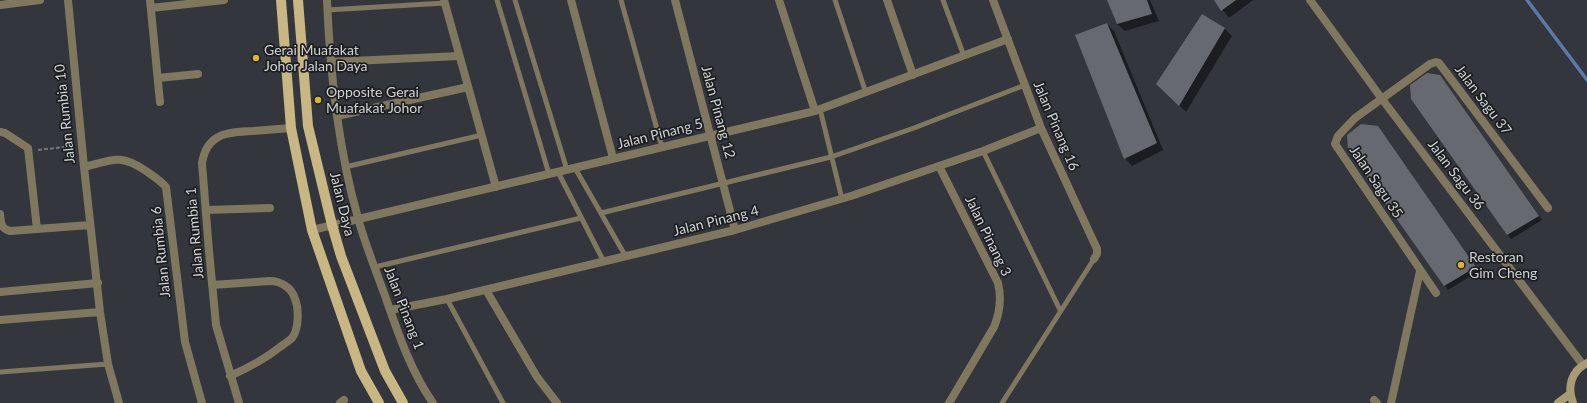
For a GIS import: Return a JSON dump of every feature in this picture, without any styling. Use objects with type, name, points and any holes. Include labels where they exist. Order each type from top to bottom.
[{"type":"main road","points":[[281,0],[291,128],[312,230],[361,371],[379,403]]},
{"type":"main road","name":"Jalan Daya","points":[[298,0],[308,126],[332,226],[341,256],[385,371],[403,403]]},
{"type":"main road","points":[[1573,403],[1570,394],[1572,378],[1576,371],[1585,364]]},
{"type":"main road","points":[[1558,403],[1570,394]]},
{"type":"street","points":[[0,5],[40,0]]},
{"type":"street","name":"Jalan Rumbia 10","points":[[68,0],[100,312],[108,364],[119,403]]},
{"type":"street","points":[[160,102],[150,4],[224,0]]},
{"type":"street","name":"Jalan Pinang 1","points":[[327,0],[331,62],[337,116],[345,168],[358,219],[407,355],[433,403]]},
{"type":"street","points":[[571,0],[613,158]]},
{"type":"street","name":"Jalan Pinang 12","points":[[675,0],[735,230]]},
{"type":"street","points":[[779,0],[818,110]]},
{"type":"street","points":[[887,0],[913,75]]},
{"type":"street","name":"Jalan Pinang 16","points":[[994,0],[1041,128],[1097,249],[1097,254],[1094,258]]},
{"type":"street","name":"Jalan Sagu 36","points":[[1310,0],[1382,99],[1585,364]]},
{"type":"street","points":[[444,2],[496,187]]},
{"type":"street","name":"Jalan Pinang 5","points":[[312,230],[818,110],[1008,39]]},
{"type":"street","points":[[331,62],[459,56]]},
{"type":"street","name":"Jalan Sagu 37","points":[[1382,99],[1433,62],[1439,63],[1548,208]]},
{"type":"street","points":[[158,78],[198,74]]},
{"type":"street","points":[[337,116],[468,86]]},
{"type":"street","name":"Jalan Sagu 35","points":[[1382,99],[1355,118],[1338,136],[1334,144],[1420,271],[1436,292]]},
{"type":"street","name":"Jalan Rumbia 1","points":[[239,403],[216,325],[202,163],[206,151],[212,141],[224,134],[230,132],[291,128]]},
{"type":"street","name":"Jalan Pinang 4","points":[[390,310],[448,299],[735,230],[842,199],[983,151],[1041,128]]},
{"type":"street","points":[[0,132],[25,145],[29,152],[37,229]]},
{"type":"street","name":"Jalan Rumbia 6","points":[[84,167],[112,159],[124,160],[136,164],[160,180],[166,187],[182,328],[202,403]]},
{"type":"street","name":"Jalan Pinang 3","points":[[939,166],[998,283],[1000,293],[999,316],[994,327],[949,403]]},
{"type":"street","points":[[206,210],[270,208]]},
{"type":"street","points":[[0,214],[2,227],[5,230],[10,231],[90,225]]},
{"type":"street","points":[[1391,403],[1420,271]]},
{"type":"street","points":[[212,285],[270,281],[277,282],[291,291],[295,297],[298,307],[295,332],[292,338],[259,362],[230,376]]},
{"type":"street","points":[[0,292],[98,284]]},
{"type":"street","points":[[486,290],[537,377],[557,403]]},
{"type":"street","points":[[0,320],[100,312]]},
{"type":"lane","points":[[497,0],[549,174]]},
{"type":"lane","points":[[515,0],[571,169],[601,213],[626,257]]},
{"type":"lane","points":[[621,0],[662,147]]},
{"type":"lane","points":[[835,0],[866,93]]},
{"type":"lane","points":[[943,0],[964,56]]},
{"type":"lane","points":[[327,10],[444,2]]},
{"type":"lane","points":[[601,213],[831,157],[914,128],[1025,85]]},
{"type":"lane","points":[[818,110],[842,199]]},
{"type":"lane","points":[[345,168],[482,135]]},
{"type":"lane","points":[[983,151],[1060,310]]},
{"type":"lane","points":[[558,172],[604,262]]},
{"type":"lane","points":[[375,267],[581,218]]},
{"type":"lane","points":[[1002,403],[1094,258]]},
{"type":"lane","points":[[448,299],[504,403]]},
{"type":"lane","points":[[0,372],[108,364]]},
{"type":"path","points":[[29,152],[82,145]]},
{"type":"building","points":[[1107,0],[1147,0],[1152,14],[1117,24]]},
{"type":"building","points":[[1214,0],[1236,0],[1221,11]]},
{"type":"building","points":[[1202,14],[1225,28],[1179,106],[1156,84]]},
{"type":"building","points":[[1107,23],[1157,143],[1124,159],[1075,35]]},
{"type":"building","points":[[1427,73],[1440,75],[1539,216],[1507,235],[1411,99],[1410,85]]},
{"type":"building","points":[[1361,124],[1378,126],[1476,267],[1444,286],[1348,150],[1347,135]]},
{"type":"waterway","points":[[1527,0],[1587,80]]},
{"type":"place","name":"Gerai Muafakat Johor Jalan Daya","points":[[256,58]]},
{"type":"place","name":"Opposite Gerai Muafakat Johor","points":[[318,100]]},
{"type":"place","name":"Restoran Gim Cheng","points":[[1461,265]]}]
